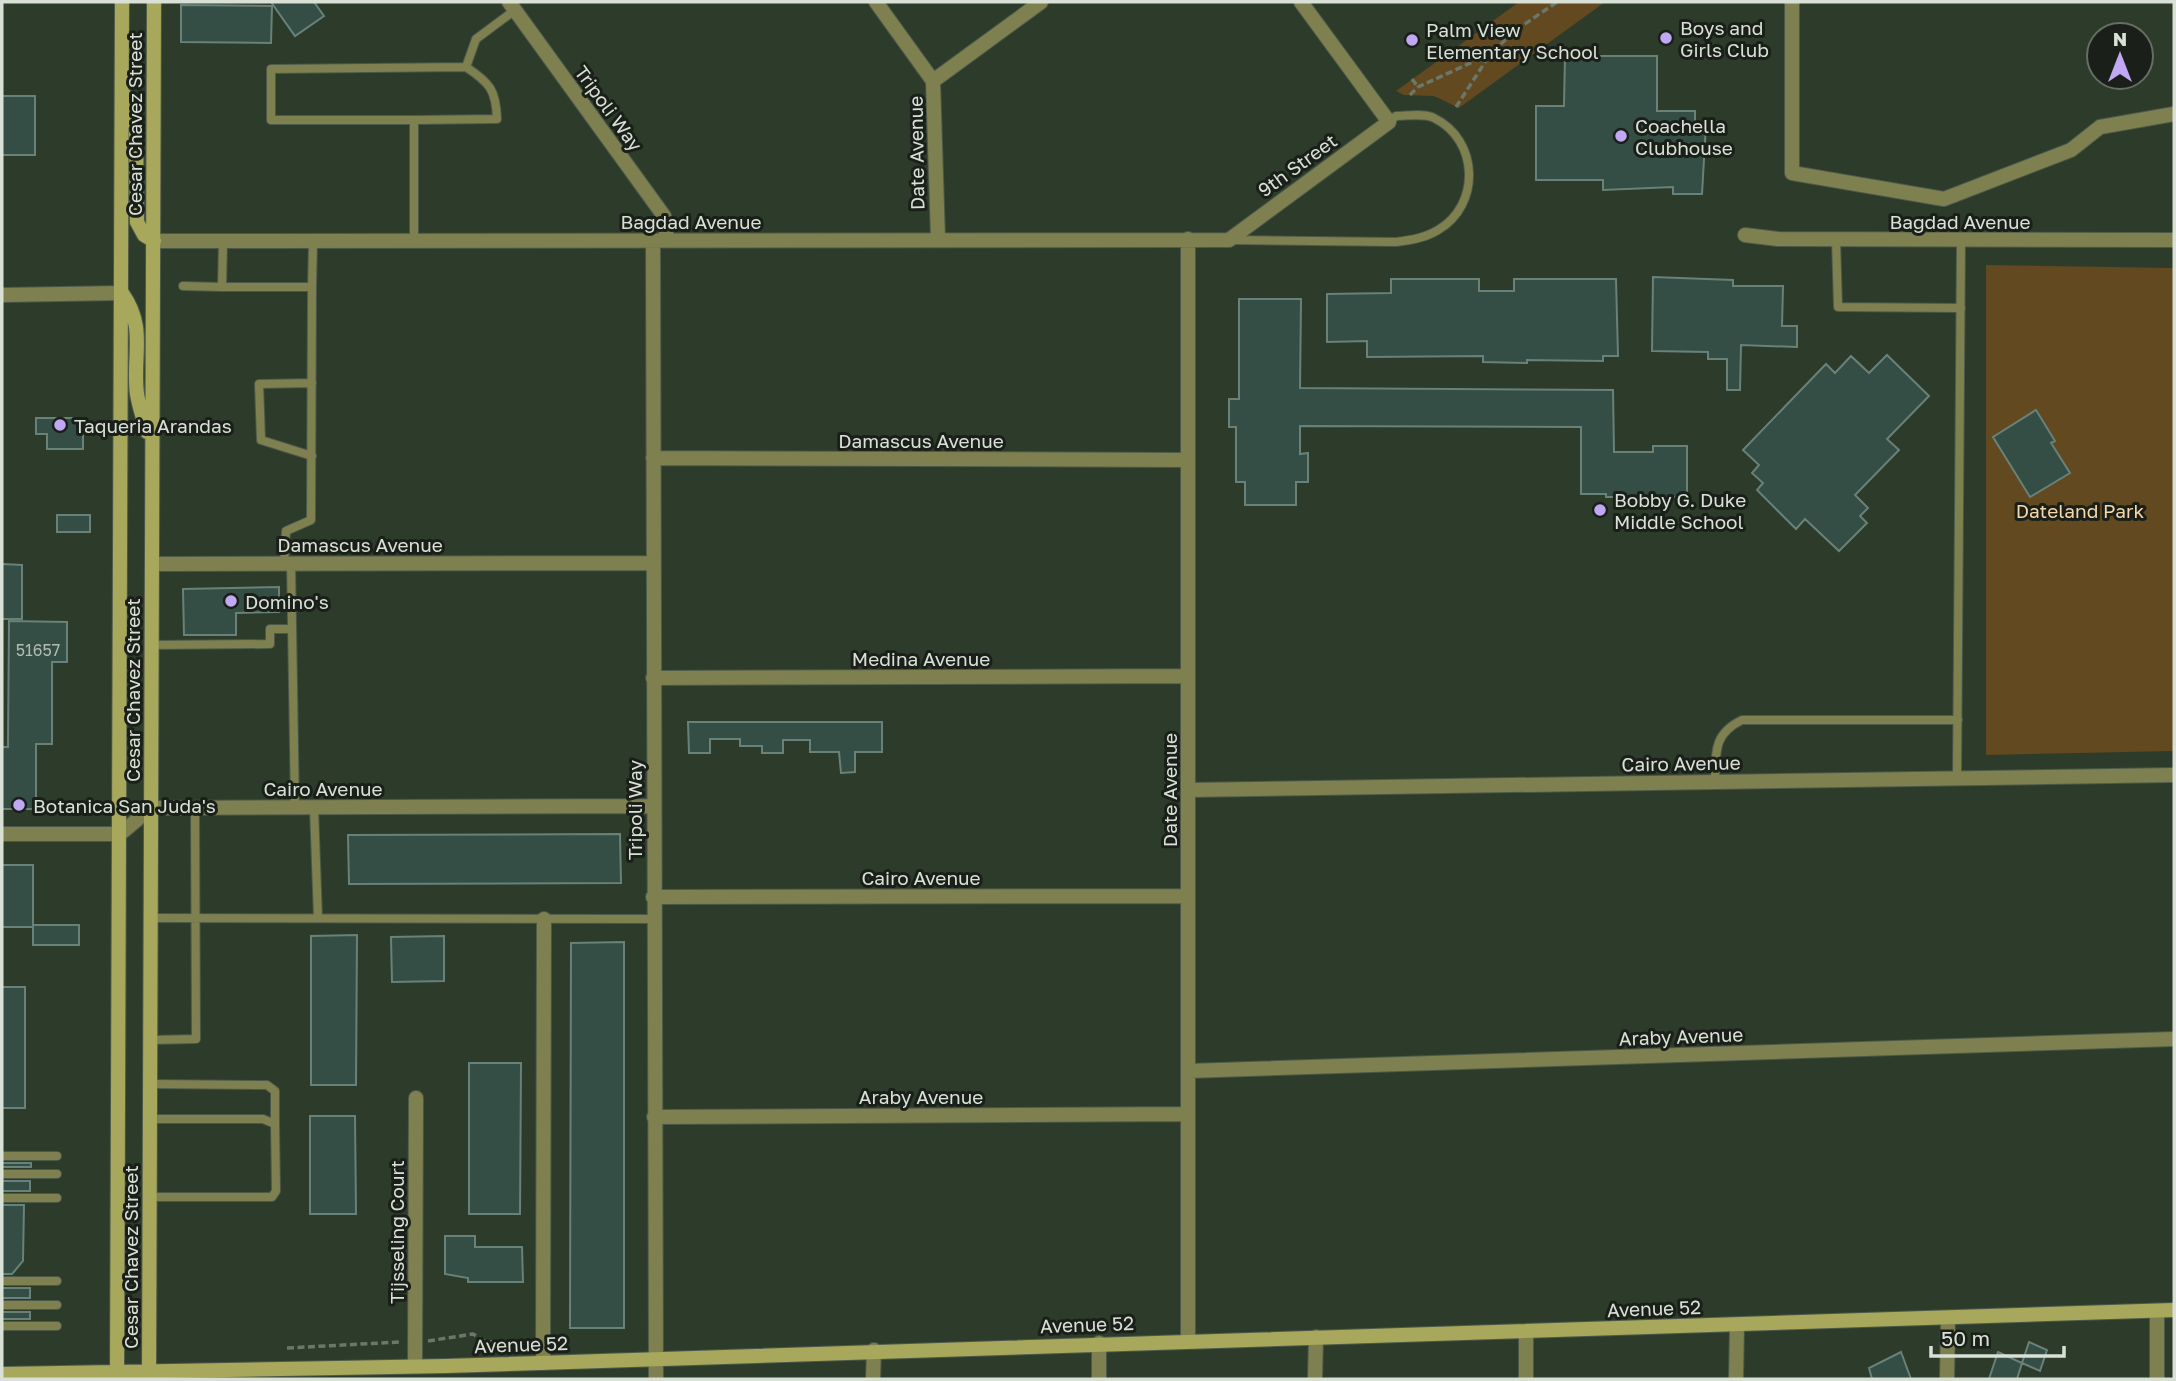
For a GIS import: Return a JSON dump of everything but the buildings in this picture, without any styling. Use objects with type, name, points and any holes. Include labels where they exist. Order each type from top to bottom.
[{"type":"main road","name":"Cesar Chavez Street","points":[[117,1376],[122,2]]},
{"type":"main road","name":"Cesar Chavez Street","points":[[149,1376],[154,2]]},
{"type":"main road","points":[[122,84],[136,127],[137,222],[144,235],[154,241]]},
{"type":"main road","points":[[122,293],[134,310],[138,333],[137,394],[152,450]]},
{"type":"main road","name":"Avenue 52","points":[[2,1374],[42,1377],[316,1374],[415,1366],[446,1372],[543,1363],[874,1350],[2174,1310]]},
{"type":"street","name":"Date Avenue","points":[[876,2],[933,81],[938,239]]},
{"type":"street","points":[[933,81],[1041,2]]},
{"type":"street","points":[[1301,2],[1389,122]]},
{"type":"street","points":[[1792,2],[1792,173],[1944,199],[2071,150],[2100,127],[2174,114]]},
{"type":"street","name":"Tripoli Way","points":[[517,4],[664,216],[660,240],[653,458],[656,1379]]},
{"type":"street","name":"9th Street","points":[[1228,240],[1389,122]]},
{"type":"street","name":"Bagdad Avenue","points":[[1745,235],[1778,239],[1836,240],[2174,240]]},
{"type":"street","name":"Date Avenue","points":[[1188,239],[1188,1340]]},
{"type":"street","name":"Bagdad Avenue","points":[[154,241],[1228,240]]},
{"type":"street","points":[[2,295],[122,293]]},
{"type":"street","name":"Damascus Avenue","points":[[653,458],[1188,460]]},
{"type":"street","name":"Damascus Avenue","points":[[152,564],[653,563]]},
{"type":"street","name":"Medina Avenue","points":[[653,678],[1188,676]]},
{"type":"street","name":"Cairo Avenue","points":[[1188,790],[2174,775]]},
{"type":"street","name":"Cairo Avenue","points":[[151,808],[653,806]]},
{"type":"street","points":[[2,834],[120,834],[151,808]]},
{"type":"street","name":"Cairo Avenue","points":[[653,897],[1188,896]]},
{"type":"street","points":[[543,1363],[544,919]]},
{"type":"street","name":"Araby Avenue","points":[[1188,1071],[2174,1039]]},
{"type":"street","name":"Tijsseling Court","points":[[415,1366],[416,1098]]},
{"type":"street","name":"Araby Avenue","points":[[654,1117],[1188,1114]]},
{"type":"street","points":[[2157,1311],[2157,1379]]},
{"type":"street","points":[[1947,1379],[1948,1318]]},
{"type":"street","points":[[1736,1379],[1737,1325]]},
{"type":"street","points":[[1526,1379],[1527,1332]]},
{"type":"street","points":[[1315,1379],[1316,1338]]},
{"type":"street","points":[[1098,1343],[1098,1379]]},
{"type":"street","points":[[873,1379],[874,1350]]},
{"type":"lane","points":[[466,67],[476,39],[517,4]]},
{"type":"lane","points":[[466,67],[487,80],[496,100],[497,119],[414,120],[271,120],[271,69],[466,67]]},
{"type":"lane","points":[[1228,240],[1396,242],[1417,239],[1438,230],[1460,209],[1466,196],[1469,170],[1465,148],[1449,129],[1432,116],[1396,116],[1389,122]]},
{"type":"lane","points":[[414,120],[414,240]]},
{"type":"lane","points":[[1836,240],[1838,307],[1961,308]]},
{"type":"lane","points":[[1956,778],[1961,240]]},
{"type":"lane","points":[[222,287],[223,241]]},
{"type":"lane","points":[[295,808],[292,629],[286,531],[310,520],[313,241]]},
{"type":"lane","points":[[183,286],[312,287]]},
{"type":"lane","points":[[312,383],[259,384],[261,440],[312,456]]},
{"type":"lane","points":[[153,645],[270,644],[270,629],[292,629]]},
{"type":"lane","points":[[1715,782],[1716,747],[1727,728],[1742,720],[1958,720]]},
{"type":"lane","points":[[151,1040],[196,1039],[195,808]]},
{"type":"lane","points":[[314,808],[318,918]]},
{"type":"lane","points":[[150,918],[653,919]]},
{"type":"lane","points":[[150,1084],[267,1085],[275,1091],[276,1191],[272,1197],[150,1197]]},
{"type":"lane","points":[[150,1119],[263,1119],[275,1124]]},
{"type":"lane","points":[[2,1156],[57,1156]]},
{"type":"lane","points":[[2,1174],[57,1174]]},
{"type":"lane","points":[[2,1198],[57,1198]]},
{"type":"lane","points":[[2,1281],[57,1281]]},
{"type":"lane","points":[[2,1305],[57,1305]]},
{"type":"lane","points":[[2,1326],[57,1326]]},
{"type":"path","points":[[1410,95],[1418,87],[1490,54],[1557,2]]},
{"type":"path","points":[[1456,107],[1490,54]]},
{"type":"path","points":[[1412,79],[1418,87]]},
{"type":"green space","points":[[1519,2],[1605,2],[1459,108],[1434,96],[1404,95],[1396,91]]},
{"type":"green space","name":"Dateland Park","points":[[1986,265],[2174,268],[2174,751],[1986,755]]},
{"type":"place","name":"Boys and Girls Club","points":[[1666,38]]},
{"type":"place","name":"Palm View Elementary School","points":[[1412,40]]},
{"type":"place","name":"Coachella Clubhouse","points":[[1621,136]]},
{"type":"place","name":"Taqueria Arandas","points":[[60,425]]},
{"type":"place","name":"Bobby G. Duke Middle School","points":[[1600,510]]},
{"type":"place","name":"Domino's","points":[[231,601]]},
{"type":"place","name":"Botanica San Juda's","points":[[19,805]]}]
